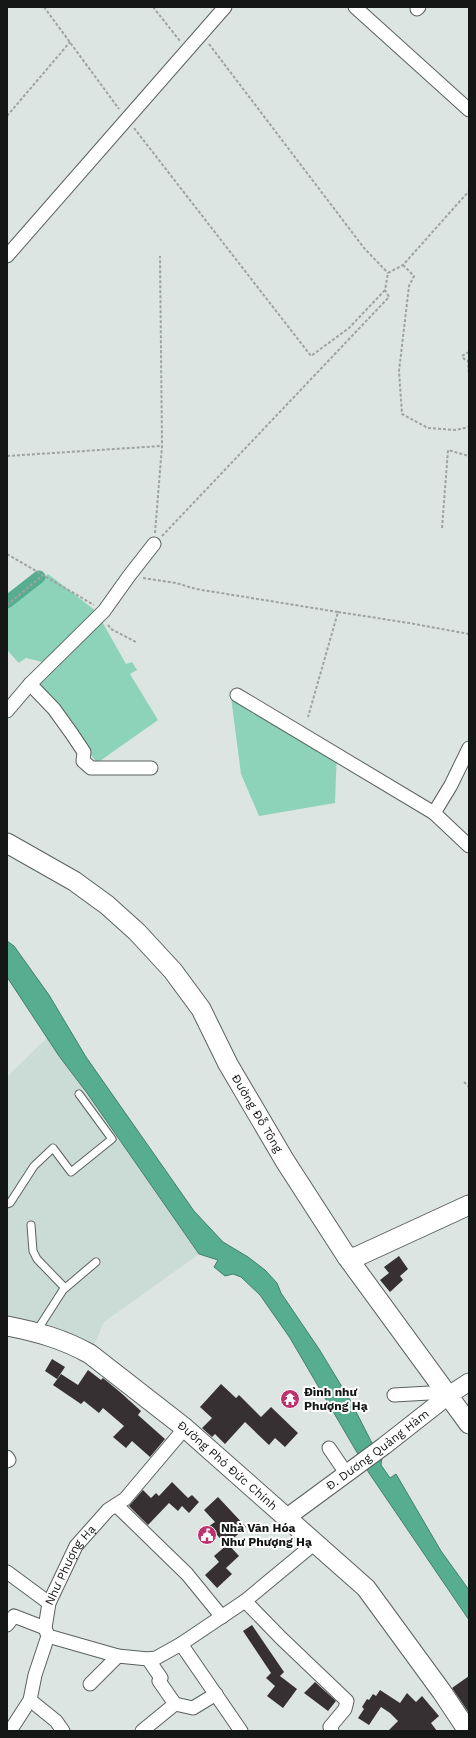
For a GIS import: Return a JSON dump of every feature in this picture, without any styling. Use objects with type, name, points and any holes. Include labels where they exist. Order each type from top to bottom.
[{"type":"main road","name":"Đường Đỗ Tông","points":[[7,842],[74,881],[107,905],[137,932],[173,972],[201,1009],[228,1064],[285,1161],[347,1257],[469,1424]]},
{"type":"main road","points":[[347,1257],[356,1258],[469,1205]]},
{"type":"main road","name":"Đường Phó Đức Chính","points":[[7,1326],[64,1340],[90,1354],[185,1428],[366,1588],[442,1692],[468,1731]]},
{"type":"street","points":[[7,256],[225,7]]},
{"type":"street","points":[[355,7],[469,110]]},
{"type":"street","points":[[7,711],[30,684],[104,611],[154,544]]},
{"type":"street","points":[[30,684],[54,709],[84,752],[82,766],[91,768],[151,768]]},
{"type":"street","points":[[238,695],[434,813],[469,846]]},
{"type":"street","points":[[434,813],[451,785],[469,748]]},
{"type":"street","name":"Đ. Dương Quảng Hàm","points":[[286,1518],[384,1446],[448,1394],[469,1382]]},
{"type":"street","points":[[394,1395],[448,1394]]},
{"type":"street","name":"Như Phượng Hạ","points":[[10,1731],[30,1700],[46,1632],[49,1603],[76,1546],[108,1510],[125,1498],[185,1428]]},
{"type":"street","points":[[329,1448],[349,1471]]},
{"type":"street","points":[[7,1457],[9,1460],[7,1461]]},
{"type":"street","points":[[116,1505],[187,1574],[222,1617]]},
{"type":"street","points":[[7,1625],[14,1616],[46,1632],[118,1656],[148,1659],[167,1653],[222,1617],[245,1601],[315,1543]]},
{"type":"street","points":[[7,1572],[49,1603]]},
{"type":"street","points":[[245,1601],[332,1688],[347,1701],[345,1709],[330,1727],[332,1731]]},
{"type":"street","points":[[181,1644],[241,1731]]},
{"type":"street","points":[[90,1684],[118,1656]]},
{"type":"street","points":[[148,1659],[161,1678],[159,1681],[175,1704],[192,1708],[216,1694]]},
{"type":"street","points":[[30,1700],[56,1721],[63,1731]]},
{"type":"street","points":[[142,1731],[175,1704]]},
{"type":"lane","points":[[7,1204],[10,1203],[34,1166],[53,1148],[71,1172],[112,1139],[79,1094]]},
{"type":"lane","points":[[31,1225],[33,1251],[37,1259],[65,1288]]},
{"type":"lane","points":[[36,1332],[65,1288],[96,1262]]},
{"type":"path","points":[[44,7],[127,119],[311,356],[349,328],[385,290],[388,273]]},
{"type":"path","points":[[153,7],[178,39],[188,49]]},
{"type":"path","points":[[201,34],[235,76],[364,248],[388,273]]},
{"type":"path","points":[[7,116],[70,42]]},
{"type":"path","points":[[388,273],[403,265],[469,191]]},
{"type":"path","points":[[154,544],[162,446],[160,256]]},
{"type":"path","points":[[403,265],[414,276],[409,286],[399,370],[402,414],[428,428],[456,430],[469,428]]},
{"type":"path","points":[[154,544],[389,297],[385,290]]},
{"type":"path","points":[[469,352],[462,356],[468,361],[469,377]]},
{"type":"path","points":[[7,456],[162,446]]},
{"type":"path","points":[[442,528],[448,450],[469,456]]},
{"type":"path","points":[[7,554],[104,611],[105,619],[111,629],[136,642]]},
{"type":"path","points":[[7,605],[44,575]]},
{"type":"path","points":[[129,576],[176,583],[196,589],[469,634]]},
{"type":"path","points":[[308,717],[338,612]]},
{"type":"path","points":[[464,1082],[469,1087]]},
{"type":"shaded area","points":[[48,574],[96,611],[126,664],[132,662],[137,670],[130,674],[158,720],[97,763],[39,683],[59,666],[26,658],[19,663],[7,650],[7,606]]},
{"type":"shaded area","points":[[231,697],[337,749],[335,803],[259,816],[241,774]]},
{"type":"shaded area","points":[[7,941],[14,946],[49,995],[86,1057],[194,1211],[223,1242],[248,1257],[265,1270],[277,1283],[281,1293],[319,1349],[350,1400],[373,1445],[382,1457],[381,1465],[390,1478],[396,1474],[441,1551],[469,1590],[469,1620],[369,1473],[290,1338],[260,1295],[241,1277],[233,1274],[225,1276],[214,1267],[218,1260],[199,1254],[87,1093],[59,1056],[7,977]]},
{"type":"shaded area","points":[[47,1038],[199,1254],[104,1322],[90,1354],[7,1326],[7,1077]]},
{"type":"building","points":[[399,1256],[408,1269],[400,1276],[403,1280],[390,1292],[380,1280],[389,1273],[384,1267]]},
{"type":"building","points":[[52,1359],[65,1367],[57,1379],[45,1371]]},
{"type":"building","points":[[88,1370],[101,1380],[103,1378],[120,1392],[141,1411],[138,1415],[165,1439],[150,1457],[132,1441],[126,1448],[113,1437],[124,1426],[103,1408],[99,1413],[84,1401],[81,1404],[53,1385],[61,1374],[78,1385]]},
{"type":"building","points":[[221,1384],[236,1398],[239,1395],[261,1417],[271,1407],[298,1433],[285,1447],[275,1438],[269,1445],[245,1422],[225,1444],[215,1434],[212,1437],[202,1428],[212,1418],[200,1407]]},
{"type":"building","points":[[172,1482],[188,1498],[192,1495],[199,1502],[189,1513],[182,1506],[178,1511],[169,1503],[148,1525],[129,1506],[143,1490],[151,1498],[156,1493],[159,1496]]},
{"type":"building","points":[[218,1497],[246,1527],[226,1545],[209,1526],[215,1522],[204,1510]]},
{"type":"building","points":[[228,1544],[239,1556],[226,1568],[232,1574],[217,1588],[205,1575],[219,1562],[214,1556]]},
{"type":"building","points":[[252,1625],[284,1672],[280,1676],[297,1689],[283,1708],[267,1696],[275,1686],[266,1678],[271,1673],[243,1631]]},
{"type":"building","points":[[469,1676],[469,1713],[452,1688]]},
{"type":"building","points":[[315,1682],[336,1701],[328,1711],[304,1693]]},
{"type":"building","points":[[380,1690],[400,1703],[407,1693],[416,1702],[422,1696],[439,1716],[431,1723],[437,1731],[388,1731],[398,1721],[381,1707],[369,1725],[358,1718],[364,1709],[362,1707],[367,1699],[369,1700],[373,1694],[376,1696]]},
{"type":"waterway","points":[[7,602],[39,577]]},
{"type":"place","name":"Đình như Phượng Hạ","points":[[290,1399]]},
{"type":"place","name":"Nhà Văn Hóa Như Phượng Hạ","points":[[207,1535]]}]
